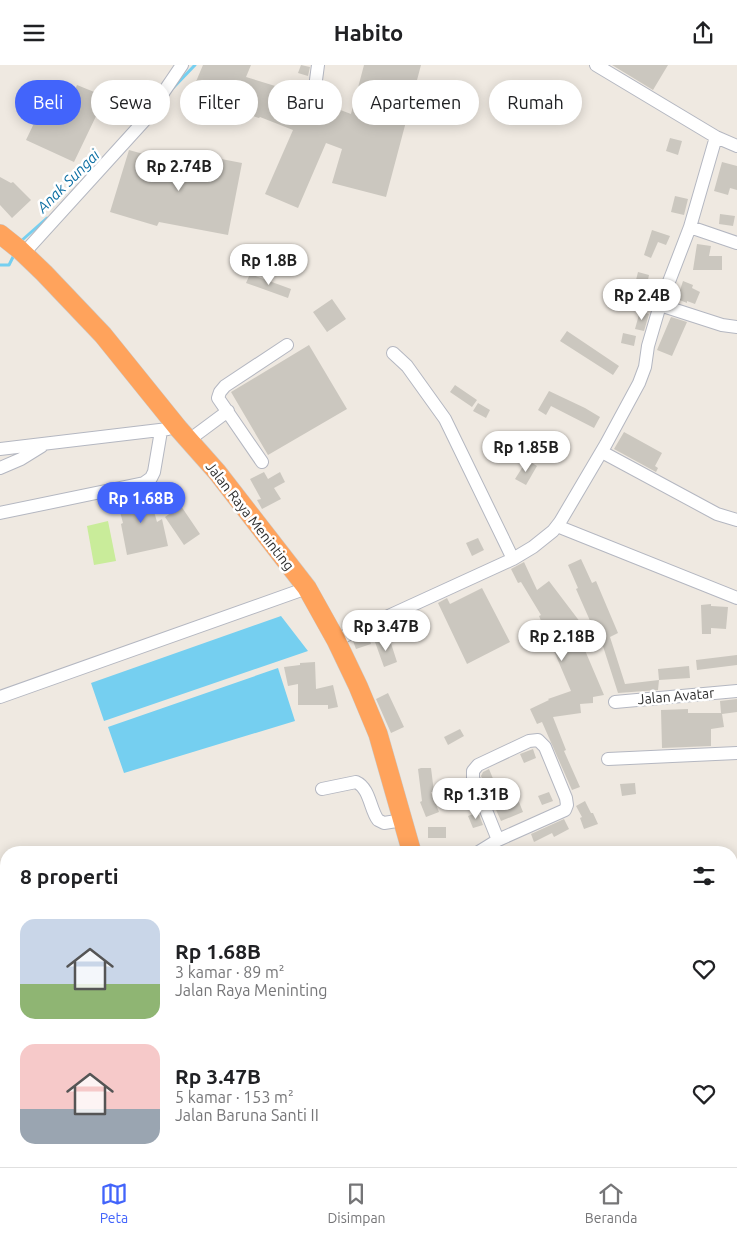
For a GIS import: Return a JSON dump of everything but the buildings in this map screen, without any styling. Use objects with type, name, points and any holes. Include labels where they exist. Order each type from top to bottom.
[{"type":"highway","name":"Jalan Raya Meninting","points":[[13,244],[69,297],[103,335],[176,433],[217,471],[306,588],[336,640],[378,734],[410,846]]},
{"type":"street","points":[[13,244],[144,121],[182,65]]},
{"type":"street","points":[[316,80],[318,65]]},
{"type":"street","points":[[602,67],[716,137],[737,146]]},
{"type":"street","points":[[336,640],[513,559],[534,547],[557,526],[602,451],[646,367],[648,346],[660,305],[690,227],[716,137]]},
{"type":"street","points":[[690,227],[737,243]]},
{"type":"street","points":[[660,305],[722,325],[737,327]]},
{"type":"street","points":[[262,462],[218,398],[221,390],[287,345]]},
{"type":"street","points":[[393,353],[407,366],[445,419],[513,559]]},
{"type":"street","points":[[0,449],[176,433],[228,411]]},
{"type":"street","points":[[0,513],[144,483],[151,478],[176,433]]},
{"type":"street","points":[[0,468],[21,459],[44,444]]},
{"type":"street","points":[[602,451],[717,514],[737,520]]},
{"type":"street","points":[[557,526],[737,598]]},
{"type":"street","points":[[0,697],[306,588]]},
{"type":"street","name":"Jalan Avatar","points":[[615,702],[737,691]]},
{"type":"street","points":[[488,846],[562,812],[567,805],[566,798],[545,747],[538,740],[529,741],[478,765],[473,771],[473,778],[498,840]]},
{"type":"street","points":[[608,759],[737,753]]},
{"type":"street","points":[[322,789],[356,782],[360,783],[378,820],[384,823],[403,820]]},
{"type":"green space","points":[[108,521],[116,561],[94,565],[87,526]]},
{"type":"water","points":[[281,616],[308,651],[104,721],[91,683]]},
{"type":"water","points":[[278,668],[295,721],[124,773],[108,727]]},
{"type":"waterway","name":"Anak Sungai","points":[[173,88],[195,65]]},
{"type":"waterway","name":"Anak Sungai","points":[[20,242],[47,218]]},
{"type":"waterway","name":"Anak Sungai","points":[[0,265],[9,265],[14,255]]}]
